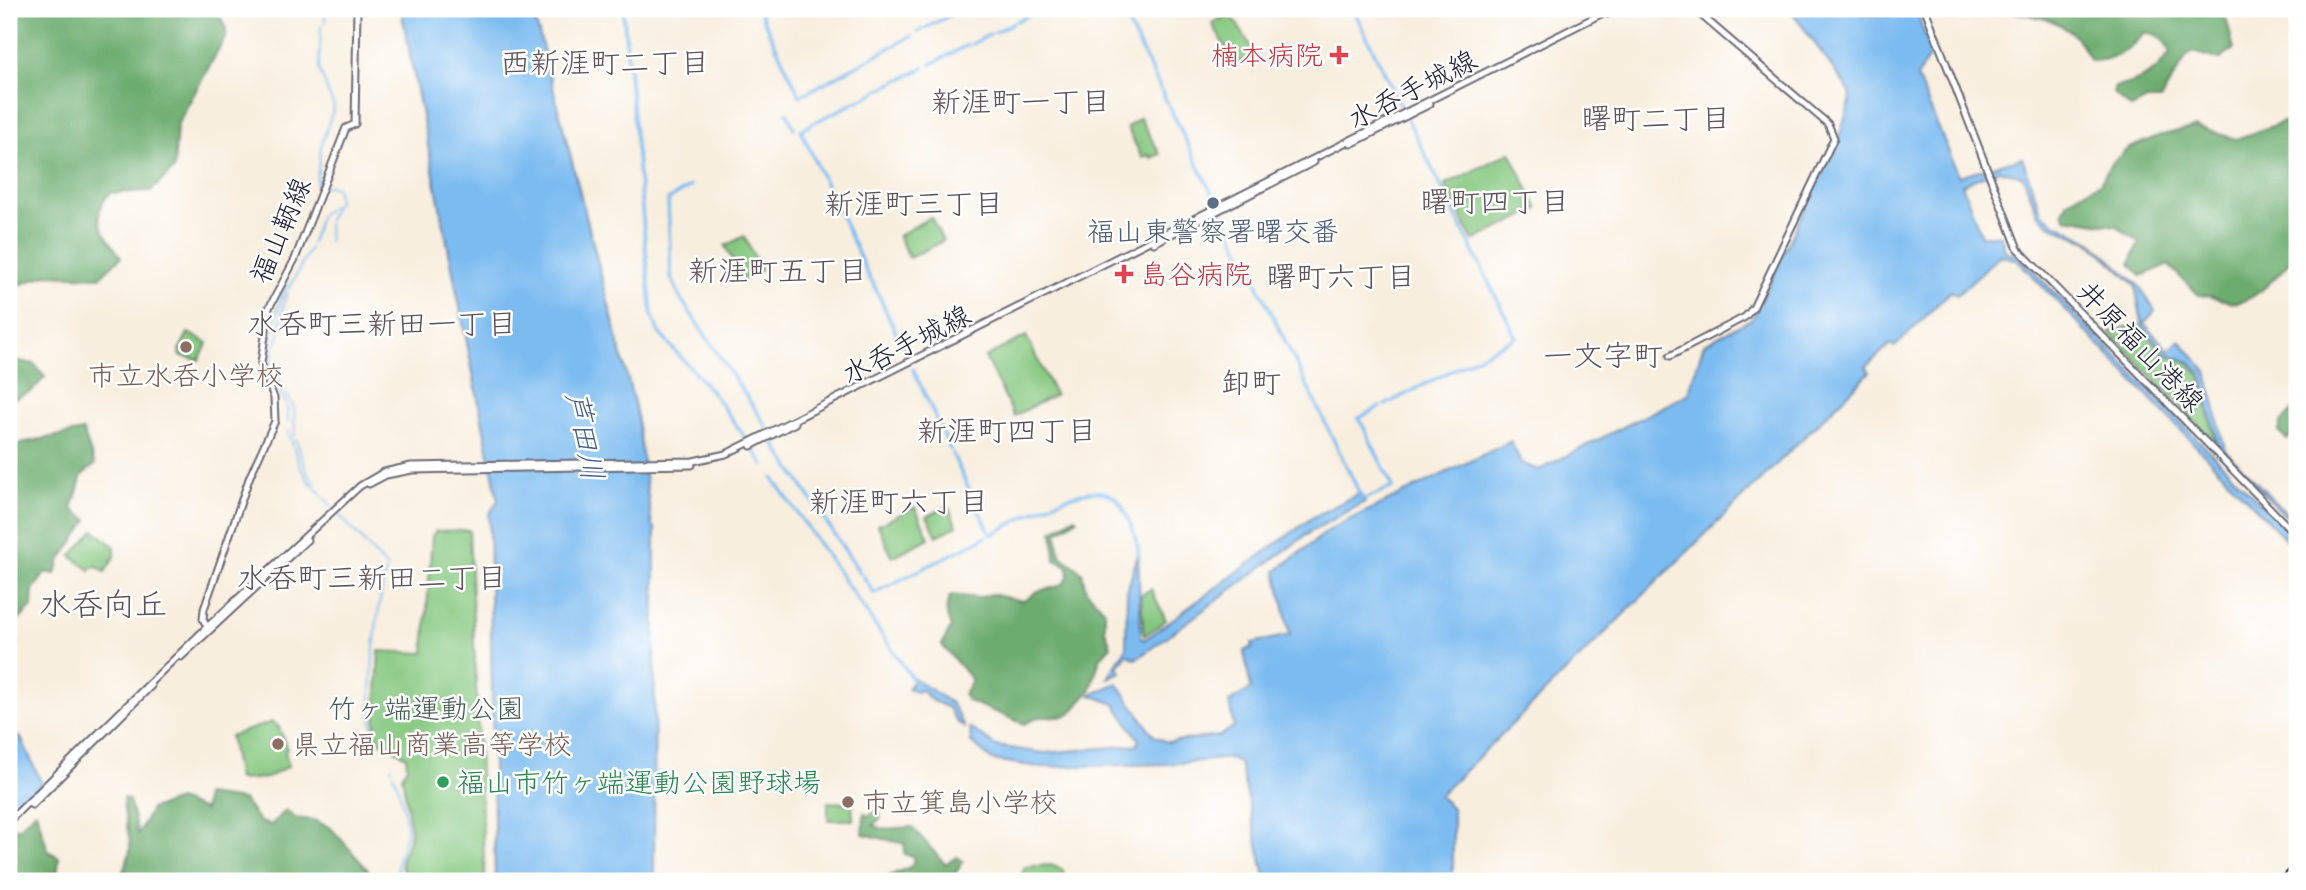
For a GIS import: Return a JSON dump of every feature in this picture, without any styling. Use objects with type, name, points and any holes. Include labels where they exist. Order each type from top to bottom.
[{"type":"main road","name":"福山鞆線","points":[[208,628],[203,616],[204,609],[250,476],[275,421],[274,398],[261,363],[269,308],[295,259],[346,128],[355,124],[357,9]]},
{"type":"main road","name":"水呑手城線","points":[[657,463],[702,460],[733,451],[1611,9]]},
{"type":"main road","name":"水呑手城線","points":[[208,628],[372,478],[396,468],[702,464],[735,454],[1620,9]]},
{"type":"main road","points":[[1670,356],[1745,317],[1753,308],[1835,138],[1828,124],[1694,9]]},
{"type":"main road","name":"井原福山港線","points":[[1927,9],[2021,253],[2297,534]]},
{"type":"main road","points":[[9,821],[208,628]]},
{"type":"green space","points":[[9,9],[216,9],[226,28],[226,36],[177,125],[174,169],[151,191],[110,193],[103,202],[99,218],[101,226],[121,257],[100,277],[45,275],[9,289]]},
{"type":"green space","points":[[1998,9],[2229,9],[2226,17],[2234,49],[2219,60],[2194,52],[2187,56],[2160,100],[2147,100],[2131,108],[2113,93],[2115,87],[2139,80],[2159,66],[2170,53],[2161,38],[2144,33],[2121,53],[2108,59],[2091,61],[2074,35],[2063,27],[2040,18]]},
{"type":"green space","points":[[1231,14],[1256,55],[1230,67],[1222,52],[1226,49],[1212,23]]},
{"type":"green space","points":[[1140,118],[1160,154],[1151,158],[1149,155],[1142,158],[1127,127]]},
{"type":"green space","points":[[2283,122],[2297,122],[2297,254],[2249,299],[2231,302],[2199,295],[2168,265],[2141,276],[2130,264],[2139,242],[2116,226],[2066,218],[2063,212],[2068,201],[2100,183],[2110,165],[2127,149],[2158,136],[2195,127],[2236,139]]},
{"type":"green space","points":[[1510,152],[1538,209],[1473,241],[1445,185]]},
{"type":"green space","points":[[931,217],[943,241],[909,258],[898,236]]},
{"type":"green space","points":[[744,236],[761,270],[743,280],[725,246]]},
{"type":"green space","points":[[2138,324],[2165,354],[2190,363],[2200,376],[2216,444],[2109,332]]},
{"type":"green space","points":[[188,333],[208,343],[199,360],[180,356],[179,350]]},
{"type":"green space","points":[[1026,336],[1055,395],[1014,416],[985,357]]},
{"type":"green space","points":[[9,359],[34,364],[45,377],[32,391],[9,401]]},
{"type":"green space","points":[[2297,406],[2297,429],[2287,440],[2279,431],[2281,422]]},
{"type":"green space","points":[[83,431],[95,465],[82,475],[72,509],[88,520],[59,562],[56,574],[46,572],[33,590],[32,607],[12,627],[18,644],[9,655],[9,451],[21,443]]},
{"type":"green space","points":[[948,506],[957,526],[937,536],[927,516]]},
{"type":"green space","points":[[915,507],[929,538],[892,557],[878,525]]},
{"type":"green space","points":[[1075,517],[1077,519],[1057,533],[1060,555],[1082,572],[1086,590],[1105,611],[1105,630],[1111,646],[1100,658],[1091,689],[1070,714],[1038,717],[1024,724],[968,701],[963,695],[972,680],[942,645],[951,627],[947,604],[951,595],[979,598],[991,594],[1023,601],[1038,591],[1062,584],[1069,570],[1066,565],[1055,560],[1053,531]]},
{"type":"green space","points":[[94,530],[115,547],[115,556],[105,572],[96,566],[90,570],[71,556]]},
{"type":"green space","name":"竹ヶ端運動公園","points":[[469,530],[485,881],[409,881],[401,866],[410,830],[402,776],[407,767],[406,756],[377,740],[375,730],[379,651],[424,653],[432,536],[436,531]]},
{"type":"green space","points":[[1151,589],[1166,620],[1144,636],[1141,595]]},
{"type":"green space","points":[[272,722],[279,727],[287,749],[285,751],[289,766],[267,778],[238,780],[230,736]]},
{"type":"green space","points":[[205,795],[243,800],[260,822],[271,825],[286,810],[295,818],[314,820],[331,828],[369,871],[354,881],[118,881],[130,847],[123,798],[129,800],[138,834],[151,809],[178,800],[204,810]]},
{"type":"green space","points":[[828,802],[852,803],[853,820],[828,820]]},
{"type":"green space","points":[[878,809],[881,818],[873,825],[882,829],[912,827],[945,864],[957,857],[963,861],[951,881],[878,881],[912,866],[914,857],[904,854],[905,844],[863,834],[864,813],[867,816]]},
{"type":"green space","points":[[36,811],[48,851],[59,857],[57,881],[9,881],[9,825],[18,829]]},
{"type":"green space","points":[[1050,865],[1062,869],[1067,881],[1019,881],[1025,867]]},
{"type":"water","name":"芦田川","points":[[401,9],[532,9],[636,411],[652,526],[655,528],[654,881],[495,881],[489,515],[498,500]]},
{"type":"water","points":[[1790,9],[1854,9],[1862,14],[1891,16],[1895,9],[1916,9],[1931,53],[1917,77],[1959,176],[2022,158],[2041,212],[2053,222],[2093,243],[2140,287],[2155,311],[2144,323],[2169,351],[2180,340],[2207,372],[2225,450],[2297,524],[2297,528],[2218,447],[2202,375],[2191,362],[2166,353],[2143,328],[2135,285],[2092,244],[2049,225],[2038,215],[2023,176],[1999,170],[1962,184],[1981,235],[2001,236],[2005,251],[2019,256],[2297,541],[2297,551],[2017,260],[2000,255],[1957,295],[1951,291],[1895,347],[1890,344],[1866,367],[1870,372],[1439,796],[1453,809],[1453,881],[1266,881],[1240,764],[1232,758],[1169,764],[1039,767],[992,760],[971,742],[970,728],[996,746],[1044,753],[1137,745],[1139,740],[1115,704],[1090,695],[1117,683],[1154,736],[1167,742],[1219,736],[1234,727],[1229,702],[1251,689],[1244,651],[1253,647],[1252,643],[1290,635],[1276,571],[1332,528],[1511,441],[1521,463],[1539,470],[1688,394],[1704,344],[1751,319],[1755,314],[1840,134],[1851,99],[1850,92]]},
{"type":"water","points":[[1360,493],[1365,502],[1313,530],[1142,655],[1135,659],[1127,654],[1118,667],[1121,672],[1108,678],[1126,648],[1127,591],[1138,553],[1141,638],[1144,640],[1313,517]]},
{"type":"water","points":[[914,678],[952,704],[965,728],[956,721],[949,708],[931,700],[921,690],[916,692],[908,688]]},
{"type":"water","points":[[15,735],[21,738],[42,784],[9,808],[9,738]]},
{"type":"waterway","points":[[325,9],[325,23]]},
{"type":"waterway","points":[[623,9],[652,315],[659,333],[712,392],[747,440]]},
{"type":"waterway","points":[[758,9],[800,96],[912,36]]},
{"type":"waterway","points":[[918,32],[962,9]]},
{"type":"waterway","points":[[1121,9],[1217,203]]},
{"type":"waterway","points":[[1353,9],[1403,110]]},
{"type":"waterway","points":[[1017,21],[1037,11]]},
{"type":"waterway","points":[[995,32],[1013,23]]},
{"type":"waterway","points":[[321,27],[319,69],[334,107],[321,146],[316,185],[336,187],[338,200],[328,220]]},
{"type":"waterway","points":[[972,44],[991,34]]},
{"type":"waterway","points":[[948,55],[968,45]]},
{"type":"waterway","points":[[931,64],[945,57]]},
{"type":"waterway","points":[[904,78],[924,68]]},
{"type":"waterway","points":[[879,90],[901,79]]},
{"type":"waterway","points":[[858,101],[876,92]]},
{"type":"waterway","points":[[834,113],[855,102]]},
{"type":"waterway","points":[[787,113],[794,128]]},
{"type":"waterway","points":[[813,123],[831,114]]},
{"type":"waterway","points":[[1385,405],[1516,337],[1407,118]]},
{"type":"waterway","points":[[801,130],[811,125]]},
{"type":"waterway","points":[[801,131],[817,165]]},
{"type":"waterway","points":[[818,168],[844,222]]},
{"type":"waterway","points":[[691,186],[668,200],[671,277],[681,299],[767,427]]},
{"type":"waterway","points":[[311,244],[320,215],[334,205]]},
{"type":"waterway","points":[[1222,212],[1361,496]]},
{"type":"waterway","points":[[328,224],[329,242]]},
{"type":"waterway","points":[[845,225],[870,279]]},
{"type":"waterway","points":[[289,289],[310,248]]},
{"type":"waterway","points":[[872,281],[891,322]]},
{"type":"waterway","points":[[268,352],[287,284]]},
{"type":"waterway","points":[[275,345],[280,333],[287,292]]},
{"type":"waterway","points":[[892,324],[907,357]]},
{"type":"waterway","points":[[274,348],[272,362],[285,392]]},
{"type":"waterway","points":[[267,355],[267,361]]},
{"type":"waterway","points":[[913,369],[920,385]]},
{"type":"waterway","points":[[271,375],[287,406],[288,422]]},
{"type":"waterway","points":[[922,388],[950,449]]},
{"type":"waterway","points":[[287,395],[294,408],[295,436]]},
{"type":"waterway","points":[[1362,500],[1393,487],[1359,418],[1380,407]]},
{"type":"waterway","points":[[288,430],[300,467],[309,481],[387,568],[376,629],[372,682],[371,707],[376,742]]},
{"type":"waterway","points":[[296,439],[306,470],[315,483]]},
{"type":"waterway","points":[[774,443],[860,573]]},
{"type":"waterway","points":[[753,449],[764,465]]},
{"type":"waterway","points":[[952,453],[980,513]]},
{"type":"waterway","points":[[773,478],[914,681]]},
{"type":"waterway","points":[[991,535],[1067,497],[1099,492],[1111,495],[1120,504],[1133,531],[1139,558]]},
{"type":"waterway","points":[[982,516],[989,531]]},
{"type":"waterway","points":[[863,576],[874,593],[986,537]]},
{"type":"waterway","points":[[393,774],[406,820],[406,834],[397,863],[403,881]]},
{"type":"railway","points":[[2278,881],[2297,862]]},
{"type":"place","name":"楠本病院","points":[[1339,55]]},
{"type":"place","name":"福山東警察署曙交番","points":[[1213,203]]},
{"type":"place","name":"島谷病院","points":[[1124,274]]},
{"type":"place","name":"市立水呑小学校","points":[[186,347]]},
{"type":"place","name":"県立福山商業高等学校","points":[[278,744]]},
{"type":"place","name":"福山市竹ヶ端運動公園野球場","points":[[443,782]]},
{"type":"place","name":"市立箕島小学校","points":[[848,802]]},
{"type":"district","name":"西新涯町二丁目","points":[[605,63]]},
{"type":"district","name":"新涯町一丁目","points":[[1021,102]]},
{"type":"district","name":"曙町二丁目","points":[[1656,119]]},
{"type":"district","name":"曙町四丁目","points":[[1495,202]]},
{"type":"district","name":"新涯町三丁目","points":[[914,204]]},
{"type":"district","name":"新涯町五丁目","points":[[778,271]]},
{"type":"district","name":"曙町六丁目","points":[[1341,277]]},
{"type":"district","name":"水呑町三新田一丁目","points":[[382,324]]},
{"type":"district","name":"一文字町","points":[[1603,356]]},
{"type":"district","name":"卸町","points":[[1251,383]]},
{"type":"district","name":"新涯町四丁目","points":[[1007,431]]},
{"type":"district","name":"新涯町六丁目","points":[[899,502]]},
{"type":"district","name":"水呑町三新田二丁目","points":[[372,578]]},
{"type":"district","name":"水呑向丘","points":[[103,604]]}]
